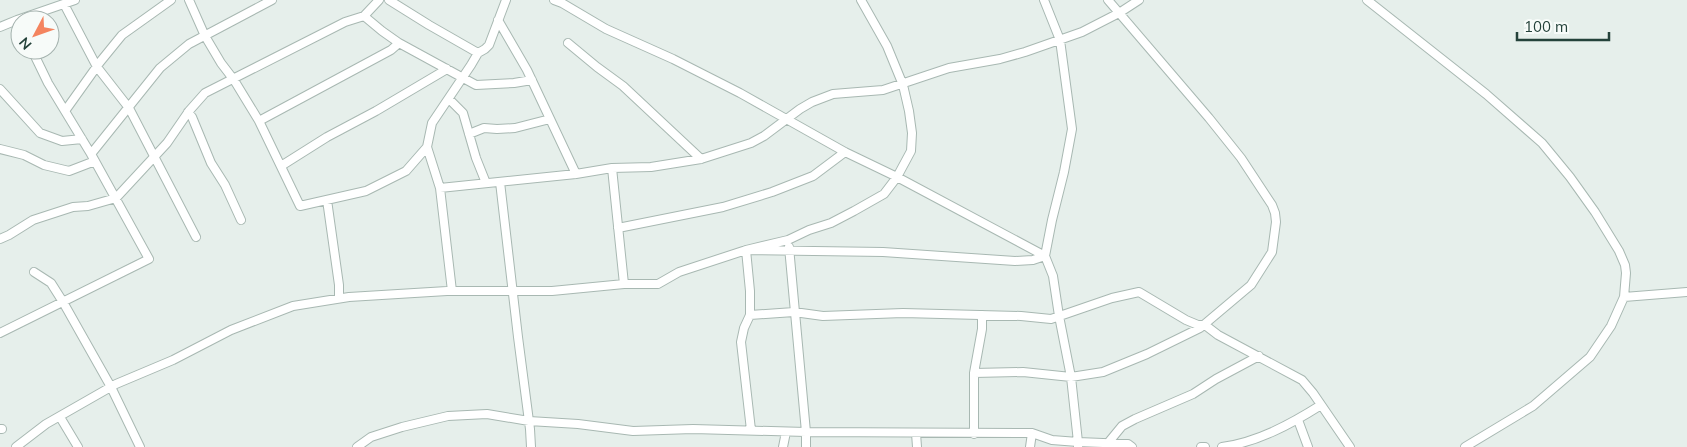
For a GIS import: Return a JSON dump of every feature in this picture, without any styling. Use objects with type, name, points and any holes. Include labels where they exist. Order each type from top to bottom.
[{"type":"street","points":[[50,10],[75,0]]},
{"type":"street","points":[[65,110],[96,67],[122,36],[170,0]]},
{"type":"street","points":[[190,0],[205,36],[234,80],[258,122],[300,206],[366,191],[406,171],[427,147]]},
{"type":"street","points":[[0,149],[24,155],[44,165],[69,171],[93,157],[160,68],[190,44],[222,25],[272,0]]},
{"type":"street","points":[[0,238],[9,235],[33,220],[73,207],[88,206],[116,198],[155,158],[188,112],[205,93],[234,80],[345,22],[364,16],[378,0]]},
{"type":"street","points":[[389,0],[478,53]]},
{"type":"street","points":[[452,291],[440,188],[427,147],[432,123],[478,53],[489,45],[506,0]]},
{"type":"street","points":[[554,0],[606,29],[673,59],[740,93],[845,152],[897,177],[1045,256]]},
{"type":"street","points":[[16,447],[46,424],[111,387],[173,360],[231,330],[293,306],[339,298],[452,291],[552,291],[624,284],[658,284],[680,272],[746,250],[788,240],[809,230],[831,223],[884,194],[897,177],[911,151],[912,133],[903,84],[887,46],[861,0]]},
{"type":"street","points":[[1044,0],[1060,40],[1072,129],[1045,256],[1053,276],[1071,378],[1078,444]]},
{"type":"street","points":[[974,373],[1023,372],[1071,378],[1103,372],[1147,354],[1205,325],[1252,285],[1272,252],[1275,236],[1275,213],[1241,158],[1108,0]]},
{"type":"street","points":[[440,188],[576,174],[612,168],[651,167],[701,159],[751,143],[812,102],[833,94],[883,90],[949,68],[1000,59],[1082,32],[1119,13],[1139,0]]},
{"type":"street","points":[[1368,0],[1486,94],[1542,144],[1570,177],[1595,212],[1619,251],[1626,273],[1624,297],[1610,326],[1590,357],[1533,406],[1465,447]]},
{"type":"street","points":[[64,4],[96,67],[129,108],[196,237]]},
{"type":"street","points":[[364,16],[398,43],[476,85],[532,80]]},
{"type":"street","points":[[498,20],[532,80],[576,174]]},
{"type":"street","points":[[258,122],[385,54],[398,43]]},
{"type":"street","points":[[568,43],[623,86],[701,159]]},
{"type":"street","points":[[0,333],[150,259],[93,157],[48,83],[37,60]]},
{"type":"street","points":[[281,166],[327,137],[376,111],[447,69]]},
{"type":"street","points":[[0,89],[40,133],[62,141],[82,139]]},
{"type":"street","points":[[449,99],[463,113],[486,183]]},
{"type":"street","points":[[188,112],[241,220]]},
{"type":"street","points":[[469,134],[484,128],[515,128],[550,119]]},
{"type":"street","points":[[618,228],[723,207],[772,192],[813,176],[845,152]]},
{"type":"street","points":[[612,168],[624,284]]},
{"type":"street","points":[[500,182],[531,447]]},
{"type":"street","points":[[326,200],[339,284],[339,298]]},
{"type":"street","points":[[788,240],[806,447]]},
{"type":"street","points":[[746,250],[883,252],[1015,261],[1033,260],[1045,256]]},
{"type":"street","points":[[746,250],[750,290],[750,315],[744,328],[741,342],[751,430]]},
{"type":"street","points":[[34,272],[51,283],[63,302],[111,387],[140,447]]},
{"type":"street","points":[[750,315],[794,312],[823,316],[903,313],[1051,319],[1112,298],[1139,292],[1186,320],[1205,325],[1218,335],[1302,380],[1350,447]]},
{"type":"street","points":[[1624,297],[1687,292]]},
{"type":"street","points":[[974,434],[974,373],[982,329],[982,315]]},
{"type":"street","points":[[1108,444],[1122,426],[1128,422],[1193,394],[1216,379],[1259,356]]},
{"type":"street","points":[[1222,447],[1252,440],[1298,420],[1321,405]]},
{"type":"street","points":[[357,447],[372,437],[402,427],[448,416],[488,414],[529,421],[578,424],[633,431],[693,429],[786,432],[1032,434],[1052,440],[1078,444],[1128,444],[1132,447]]},
{"type":"street","points":[[60,416],[78,447]]},
{"type":"street","points":[[1298,420],[1308,447]]},
{"type":"street","points":[[783,447],[786,432]]},
{"type":"street","points":[[916,433],[917,447]]},
{"type":"street","points":[[1030,447],[1032,434]]}]
